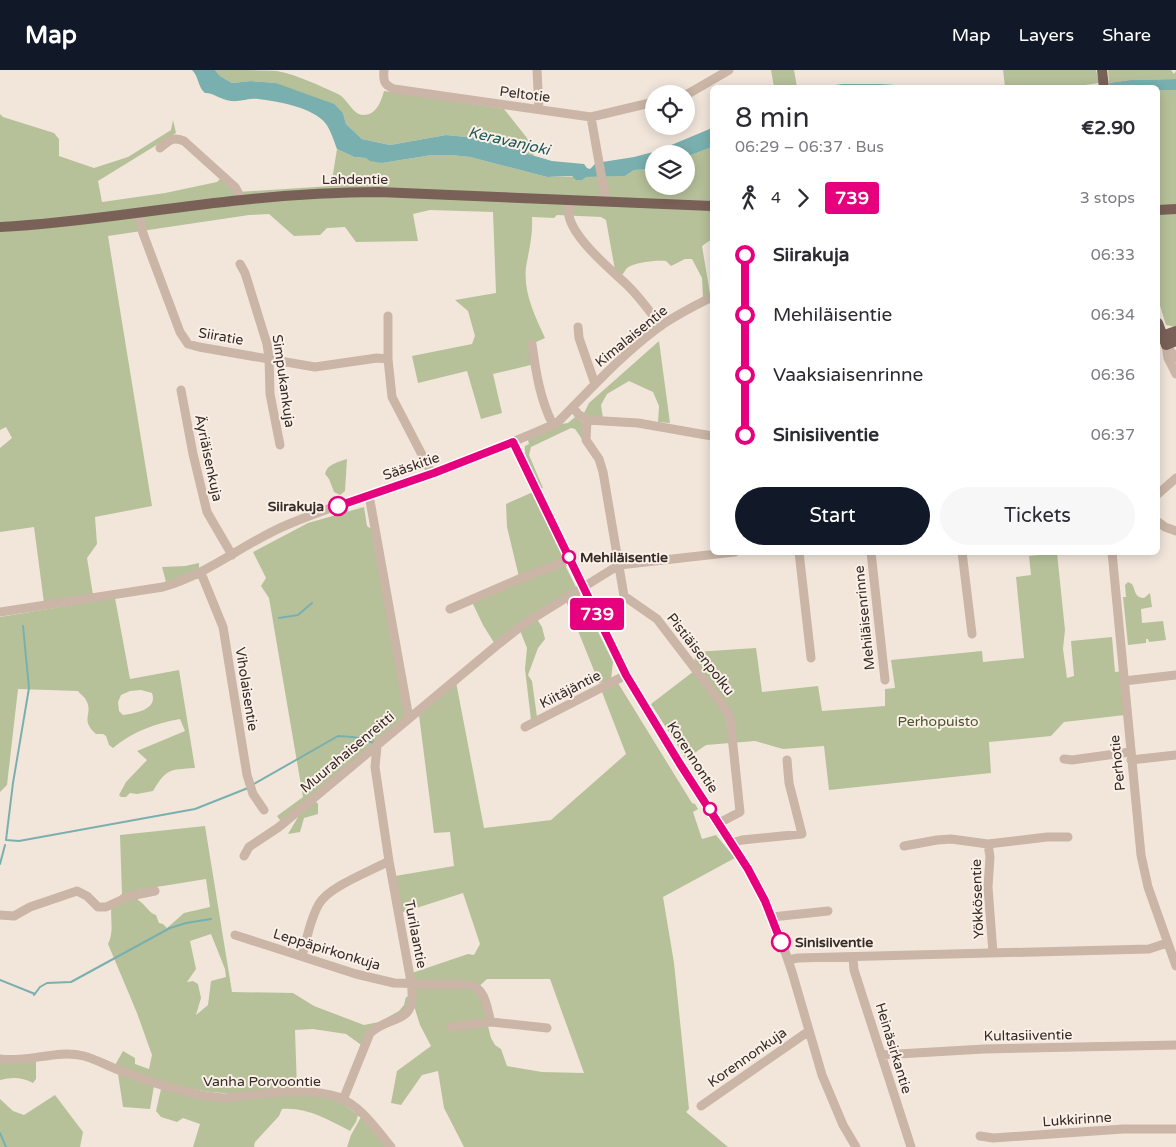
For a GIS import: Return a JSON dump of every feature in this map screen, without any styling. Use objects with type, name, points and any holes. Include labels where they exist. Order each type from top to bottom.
[{"type":"main road","points":[[1102,70],[1104,85]]},
{"type":"main road","name":"Lahdentie","points":[[0,227],[140,213],[242,200],[325,193],[379,192],[710,206]]},
{"type":"main road","points":[[1160,210],[1176,209]]},
{"type":"main road","points":[[1160,216],[1176,215]]},
{"type":"main road","points":[[1160,326],[1168,340],[1176,331]]},
{"type":"street","name":"Peltotie","points":[[384,70],[383,80],[394,89],[591,117]]},
{"type":"street","points":[[537,70],[539,109]]},
{"type":"street","points":[[695,90],[729,70]]},
{"type":"street","points":[[606,202],[591,117],[645,104]]},
{"type":"street","points":[[160,148],[172,139],[177,138],[184,141],[235,187],[242,200]]},
{"type":"street","points":[[569,200],[569,216],[582,240],[607,268],[627,285],[661,326]]},
{"type":"street","name":"Siiratie","points":[[140,213],[144,236],[185,342],[199,348],[315,367],[377,358],[388,359]]},
{"type":"street","name":"Simpukankuja","points":[[240,264],[245,273],[266,339],[269,358],[270,394],[280,445]]},
{"type":"street","name":"Kimalaisentie","points":[[573,407],[595,384],[661,326],[710,298]]},
{"type":"street","points":[[388,316],[388,359],[392,397],[432,474]]},
{"type":"street","points":[[578,327],[579,338],[595,384]]},
{"type":"street","points":[[1168,340],[1176,358]]},
{"type":"street","points":[[1168,340],[1168,358],[1176,374]]},
{"type":"street","points":[[532,344],[539,390],[553,425]]},
{"type":"street","name":"Äyriäisenkuja","points":[[181,390],[193,454],[207,512],[232,555]]},
{"type":"street","points":[[573,407],[578,414],[587,420],[638,423],[710,436]]},
{"type":"street","name":"Sääskitie","points":[[0,612],[163,587],[190,578],[258,539],[289,524],[432,474],[513,442],[553,425],[573,407]]},
{"type":"street","points":[[587,420],[586,440],[599,459],[604,472],[619,565]]},
{"type":"street","name":"Korennontie","points":[[513,442],[626,675],[680,764],[748,869],[772,917],[788,960],[818,1062],[843,1125],[856,1147]]},
{"type":"street","points":[[1160,492],[1176,478]]},
{"type":"street","name":"Muurahaisenreitti","points":[[244,856],[249,848],[279,827],[409,718],[369,495]]},
{"type":"street","points":[[1160,523],[1176,531]]},
{"type":"street","points":[[409,718],[524,624],[619,565],[710,555]]},
{"type":"street","points":[[799,555],[811,658]]},
{"type":"street","name":"Mehiläisenrinne","points":[[871,555],[884,680]]},
{"type":"street","points":[[962,555],[972,634]]},
{"type":"street","name":"Perhotie","points":[[1112,555],[1130,756],[1142,861],[1176,966]]},
{"type":"street","points":[[450,609],[570,560]]},
{"type":"street","name":"Pistiäisenpolku","points":[[619,565],[624,596],[657,619],[722,704],[730,718],[740,812],[719,823]]},
{"type":"street","name":"Viholaisentie","points":[[201,572],[223,627],[248,782],[255,798],[264,810]]},
{"type":"street","name":"Kiitäjäntie","points":[[525,727],[626,675]]},
{"type":"street","points":[[1124,681],[1176,676]]},
{"type":"street","name":"Turilaantie","points":[[343,1100],[370,1033],[402,1017],[407,1013],[412,1002],[411,982],[374,765],[377,746]]},
{"type":"street","points":[[1064,759],[1176,755]]},
{"type":"street","points":[[732,843],[742,840],[802,834],[789,783],[787,760]]},
{"type":"street","points":[[904,846],[951,839],[988,844],[1047,837],[1068,837]]},
{"type":"street","name":"Yökkösentie","points":[[988,844],[990,857],[988,887],[994,953]]},
{"type":"street","points":[[302,956],[319,903],[340,886],[389,861]]},
{"type":"street","points":[[0,915],[10,917],[18,915],[30,907],[77,892],[87,896],[98,907],[106,907],[130,896],[155,891]]},
{"type":"street","points":[[772,917],[828,911]]},
{"type":"street","name":"Leppäpirkonkuja","points":[[236,935],[356,974],[394,983],[411,982],[478,987],[482,992],[491,1022]]},
{"type":"street","points":[[788,960],[798,958],[1149,949],[1167,943]]},
{"type":"street","name":"Heinäsirkantie","points":[[853,958],[854,970],[911,1147]]},
{"type":"street","points":[[452,1028],[491,1022],[547,1028]]},
{"type":"street","name":"Korennonkuja","points":[[701,1106],[809,1031]]},
{"type":"street","name":"Kultasiiventie","points":[[881,1055],[984,1049],[1176,1045]]},
{"type":"street","name":"Vanha Porvoontie","points":[[0,1059],[22,1060],[75,1054],[159,1085],[198,1095],[224,1098],[276,1093],[329,1095],[343,1100],[369,1120],[391,1147]]},
{"type":"street","name":"Lukkirinne","points":[[980,1136],[993,1138],[1123,1129],[1176,1129]]},
{"type":"green space","points":[[215,70],[277,71],[293,75],[338,94],[356,112],[363,115],[372,113],[375,110],[380,103],[384,91],[504,109],[527,138],[534,156],[528,154],[510,137],[488,139],[446,135],[390,145],[362,139],[346,124],[343,113],[276,83],[251,81],[232,83],[220,76]]},
{"type":"green space","points":[[771,70],[794,70],[797,85],[774,85]]},
{"type":"green space","points":[[1003,70],[1096,70],[1099,83],[1085,85],[1005,85]]},
{"type":"green space","points":[[1108,70],[1171,70],[1174,74],[1176,71],[1176,79],[1130,80],[1109,83]]},
{"type":"green space","points":[[1160,90],[1176,90],[1176,327],[1166,325],[1160,306]]},
{"type":"green space","points":[[0,114],[3,117],[54,133],[59,139],[59,156],[94,168],[128,157],[171,130],[173,120],[176,133],[98,181],[102,202],[165,193],[217,182],[222,177],[238,192],[331,186],[337,149],[354,157],[366,158],[382,163],[432,155],[470,157],[547,177],[625,176],[634,170],[645,169],[645,195],[695,195],[695,154],[710,148],[710,240],[702,246],[710,294],[703,297],[702,278],[692,259],[685,259],[671,266],[666,261],[640,263],[627,268],[622,275],[615,270],[606,220],[601,217],[557,215],[554,218],[532,217],[526,267],[526,286],[537,321],[545,338],[532,344],[535,364],[493,374],[502,413],[481,419],[467,371],[418,383],[412,356],[472,344],[475,336],[468,311],[455,300],[496,293],[493,212],[430,210],[413,214],[418,241],[356,242],[345,227],[327,228],[320,235],[294,236],[269,214],[249,215],[108,236],[152,506],[95,517],[97,544],[87,558],[93,595],[44,603],[34,527],[0,532],[0,448],[12,438],[6,427],[0,430]]},
{"type":"green space","points":[[659,341],[670,423],[658,422],[659,406],[653,392],[629,381],[607,394],[601,405],[603,418],[590,417],[584,413],[589,403]]},
{"type":"green space","points":[[575,417],[586,425],[584,442],[575,429],[571,428],[531,447],[529,455],[543,488],[541,489],[528,463],[525,446],[529,444],[528,440],[568,423]]},
{"type":"green space","points":[[347,459],[345,491],[340,495],[334,492],[325,474],[330,466]]},
{"type":"green space","points":[[533,492],[565,556],[563,561],[613,662],[611,680],[599,683],[566,601],[535,616],[542,627],[545,639],[538,648],[528,675],[532,681],[537,717],[531,720],[525,669],[527,648],[519,628],[496,646],[472,602],[519,577],[507,527],[506,504]]},
{"type":"green space","points":[[364,507],[367,526],[373,530],[406,717],[312,797],[318,804],[318,814],[304,818],[300,832],[288,834],[298,817],[282,823],[277,816],[303,797],[269,598],[261,586],[266,578],[253,552],[308,523]]},
{"type":"green space","name":"Perhopuisto","points":[[1057,555],[1065,630],[1063,649],[1067,678],[1074,676],[1071,641],[1112,637],[1115,672],[1123,671],[1125,715],[1064,722],[1051,736],[989,742],[991,773],[829,790],[824,746],[783,749],[755,741],[706,745],[686,759],[651,704],[694,671],[695,652],[756,648],[762,692],[818,686],[822,711],[885,706],[885,689],[895,688],[891,660],[982,651],[983,662],[1024,658],[1016,577],[1031,575],[1029,556]]},
{"type":"green space","points":[[199,563],[199,570],[166,582],[162,567]]},
{"type":"green space","points":[[1128,582],[1132,584],[1138,596],[1144,598],[1150,593],[1152,607],[1141,609],[1142,623],[1163,621],[1166,640],[1149,642],[1146,639],[1146,643],[1128,645],[1123,597],[1126,597],[1125,585]]},
{"type":"green space","points":[[115,598],[130,679],[179,670],[195,768],[174,770],[166,774],[153,791],[137,794],[130,793],[126,797],[121,797],[119,795],[126,782],[147,760],[137,751],[185,731],[180,719],[145,729],[128,737],[113,748],[109,745],[106,736],[96,734],[91,729],[87,720],[88,705],[78,691],[18,689],[7,785],[0,792],[0,617]],"holes":[[[141,690],[152,693],[152,703],[144,710],[123,715],[119,711],[118,702],[121,695],[130,691]]]},
{"type":"green space","points":[[456,682],[484,828],[551,820],[626,754],[602,692],[618,683],[692,803],[698,809],[693,812],[702,839],[716,835],[735,858],[663,897],[674,963],[689,1109],[686,1112],[728,1147],[464,1147],[444,1108],[438,1071],[422,1075],[401,1105],[391,1103],[397,1071],[431,1046],[420,1025],[414,1006],[375,1029],[364,1047],[346,1034],[313,1029],[295,1030],[297,1089],[241,1093],[209,1092],[168,1083],[115,1065],[123,1051],[135,1058],[135,1064],[149,1069],[152,1055],[137,1013],[108,944],[112,929],[112,902],[122,894],[120,835],[205,826],[232,992],[293,993],[314,1006],[364,1025],[379,1022],[399,1011],[404,1005],[406,997],[413,996],[409,974],[468,954],[474,955],[480,944],[463,893],[401,913],[395,876],[454,866],[450,832],[434,833],[419,715]],"holes":[[[206,879],[210,907],[184,913],[167,928],[159,923],[156,915],[138,900],[138,890]],[[211,934],[225,969],[226,977],[211,981],[208,1005],[196,1015],[201,998],[198,984],[193,981],[187,982],[196,969],[190,941]],[[487,979],[550,979],[584,1073],[542,1072],[507,1066],[501,1049],[495,1045],[491,1038],[480,995],[476,989]]]},
{"type":"green space","points":[[36,1060],[36,1079],[33,1083],[17,1078],[0,1080],[0,1062]]},
{"type":"green space","points":[[118,1074],[154,1086],[150,1109],[123,1107]]},
{"type":"green space","points":[[161,1089],[200,1099],[296,1095],[330,1097],[358,1115],[350,1131],[309,1112],[282,1109],[279,1116],[255,1142],[254,1147],[193,1147],[200,1124],[183,1118],[177,1122],[161,1117],[156,1111]]},
{"type":"green space","points":[[55,1095],[83,1132],[80,1147],[0,1147],[0,1099],[13,1111],[24,1115]]},
{"type":"green space","points":[[361,1117],[386,1147],[347,1147]]},
{"type":"water","name":"Keravanjoki","points":[[192,70],[215,70],[220,76],[232,83],[251,81],[276,83],[334,104],[343,113],[346,124],[362,139],[390,145],[446,135],[488,139],[510,137],[528,154],[552,161],[584,164],[590,169],[596,163],[645,154],[645,169],[634,170],[625,176],[586,177],[582,180],[576,180],[572,176],[547,177],[470,157],[450,155],[432,155],[382,163],[370,161],[366,158],[354,157],[337,149],[326,124],[321,118],[305,110],[258,99],[231,101],[205,93]]},
{"type":"water","points":[[1176,79],[1176,90],[1160,90],[1160,85],[1110,85],[1109,83],[1130,80]]},
{"type":"water","points":[[881,84],[895,85],[836,85]]},
{"type":"water","points":[[710,129],[710,148],[695,154],[695,145],[671,145]]},
{"type":"waterway","points":[[279,618],[298,615],[312,603]]},
{"type":"waterway","points":[[23,626],[29,688],[13,783],[6,840],[19,841],[195,809],[248,788]]},
{"type":"waterway","points":[[254,784],[338,736],[375,742]]},
{"type":"waterway","points":[[0,864],[5,845]]},
{"type":"waterway","points":[[34,995],[40,987],[47,983],[71,982],[170,928],[211,919]]},
{"type":"waterway","points":[[0,980],[35,994]]},
{"type":"waterway","points":[[0,1133],[6,1147]]},
{"type":"bus line","name":"739","points":[[338,506],[434,473],[513,442],[626,675],[680,764],[748,869],[765,901],[781,942]]},
{"type":"place","name":"Siirakuja","points":[[338,506]]},
{"type":"place","name":"Mehiläisentie","points":[[569,557]]},
{"type":"place","name":"Sinisiiventie","points":[[781,942]]}]
